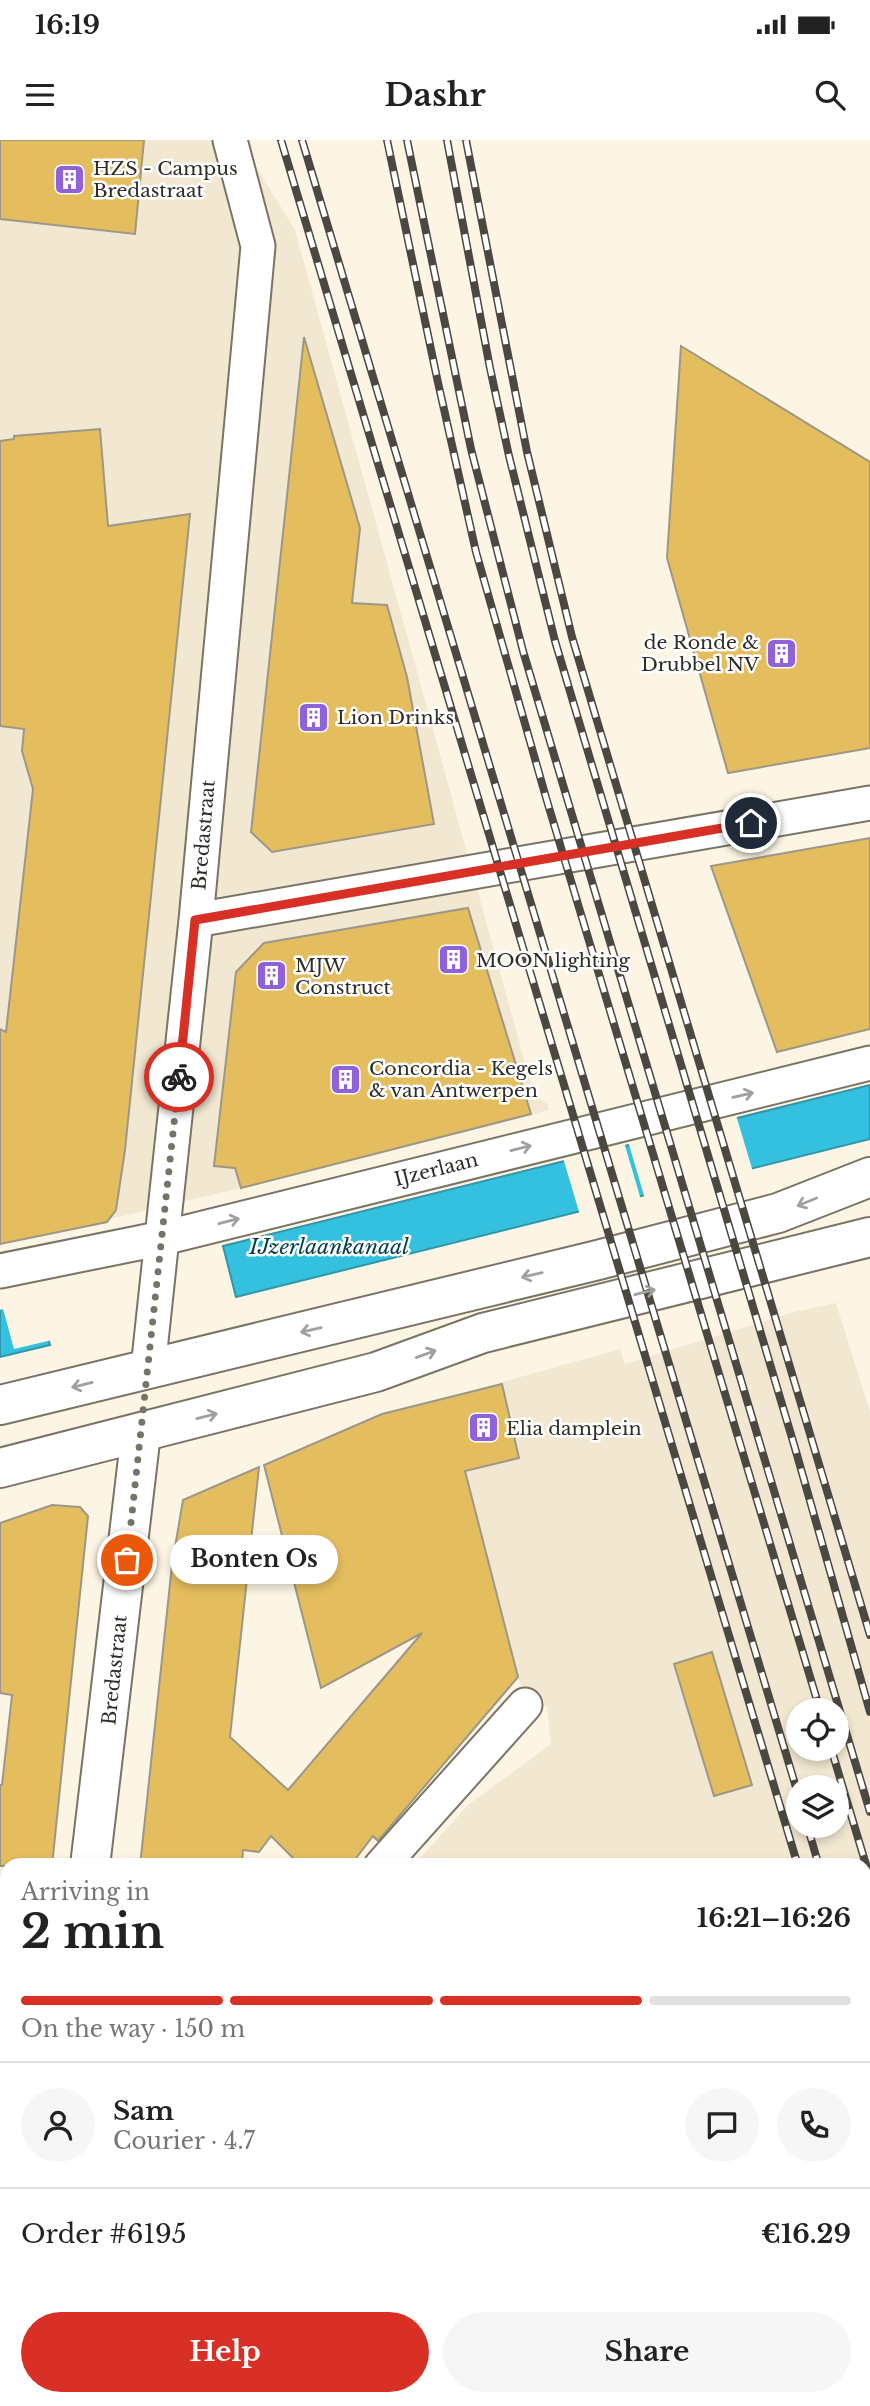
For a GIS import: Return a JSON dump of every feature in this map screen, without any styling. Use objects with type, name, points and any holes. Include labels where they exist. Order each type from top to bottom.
[{"type":"main road","points":[[0,1405],[765,1217],[870,1177]]},
{"type":"main road","points":[[0,1468],[376,1372],[483,1333],[870,1237]]},
{"type":"main road","name":"Bredastraat","points":[[91,1858],[148,1368]]},
{"type":"street","name":"Bredastraat","points":[[148,1368],[195,920],[258,246],[230,140]]},
{"type":"street","points":[[195,920],[870,803]]},
{"type":"street","name":"IJzerlaan","points":[[0,1271],[163,1238],[870,1063]]},
{"type":"street","points":[[388,1858],[525,1705]]},
{"type":"shaded area","points":[[0,140],[240,140],[295,230],[534,1095],[547,1104],[549,1110],[241,1188],[0,1245]]},
{"type":"shaded area","points":[[836,1303],[870,1412],[870,1858],[420,1858],[468,1805],[551,1744],[547,1707],[522,1690],[446,1398],[620,1349],[625,1364],[794,1312]]},
{"type":"water","name":"IJzerlaankanaal","points":[[870,1085],[870,1139],[236,1297],[223,1246]]},
{"type":"water","points":[[34,1291],[50,1345],[0,1357],[0,1300]]},
{"type":"pier","points":[[736,1115],[753,1172],[645,1199],[628,1141]]},
{"type":"pier","points":[[624,1142],[641,1200],[580,1215],[563,1158]]},
{"type":"pier","points":[[33,1288],[38,1290],[52,1340],[14,1349],[3,1309],[0,1310],[0,1296]]},
{"type":"building","name":"HZS - Campus Bredastraat","points":[[0,140],[144,140],[135,234],[0,219]]},
{"type":"building","points":[[304,337],[360,528],[352,603],[387,605],[407,677],[434,824],[272,852],[251,832]]},
{"type":"building","name":"de Ronde & Drubbel NV","points":[[681,346],[870,462],[870,748],[728,773],[667,558]]},
{"type":"building","points":[[100,429],[108,526],[190,514],[125,1150],[116,1210],[107,1222],[0,1244],[0,1029],[6,1032],[33,789],[22,751],[24,729],[0,726],[0,441],[14,439],[14,436]]},
{"type":"building","points":[[870,838],[870,1029],[777,1052],[711,866]]},
{"type":"building","points":[[468,908],[531,1114],[241,1188],[235,1168],[214,1166],[236,972],[264,943]]},
{"type":"building","points":[[502,1384],[519,1458],[465,1471],[518,1677],[378,1841],[373,1836],[356,1858],[293,1858],[271,1836],[259,1852],[243,1850],[242,1858],[141,1858],[172,1565],[183,1500],[259,1467],[230,1737],[288,1790],[422,1633],[321,1688],[264,1465],[382,1414]]},
{"type":"building","points":[[52,1505],[80,1507],[88,1516],[53,1858],[0,1858],[0,1785],[12,1695],[0,1693],[0,1523]]},
{"type":"building","points":[[712,1652],[752,1785],[714,1796],[674,1664]]},
{"type":"railway","points":[[281,140],[796,1858]]},
{"type":"railway","points":[[302,140],[792,1775]]},
{"type":"railway","points":[[387,140],[476,552],[547,801],[816,1698]]},
{"type":"railway","points":[[407,140],[471,449],[523,651],[870,1812]]},
{"type":"railway","points":[[447,140],[490,368],[555,641],[795,1448],[870,1712]]},
{"type":"railway","points":[[466,140],[527,452],[572,637],[870,1635]]},
{"type":"railway","points":[[835,1761],[864,1858]]},
{"type":"railway","points":[[811,1838],[817,1858]]},
{"type":"way so far","points":[[127,1560],[179,1077]]},
{"type":"place","name":"HZS - Campus Bredastraat","points":[[70,179]]},
{"type":"place","name":"de Ronde & Drubbel NV","points":[[782,653]]},
{"type":"place","name":"Lion Drinks","points":[[314,717]]},
{"type":"place","name":"MOON lighting","points":[[453,960]]},
{"type":"place","name":"MJW Construct","points":[[272,976]]},
{"type":"place","name":"Concordia - Kegels & van Antwerpen","points":[[346,1079]]},
{"type":"place","name":"Elia damplein","points":[[483,1428]]},
{"type":"place","name":"Bonten Os","points":[[127,1560]]},
{"type":"route","points":[[179,1077],[195,920],[751,823]]}]
